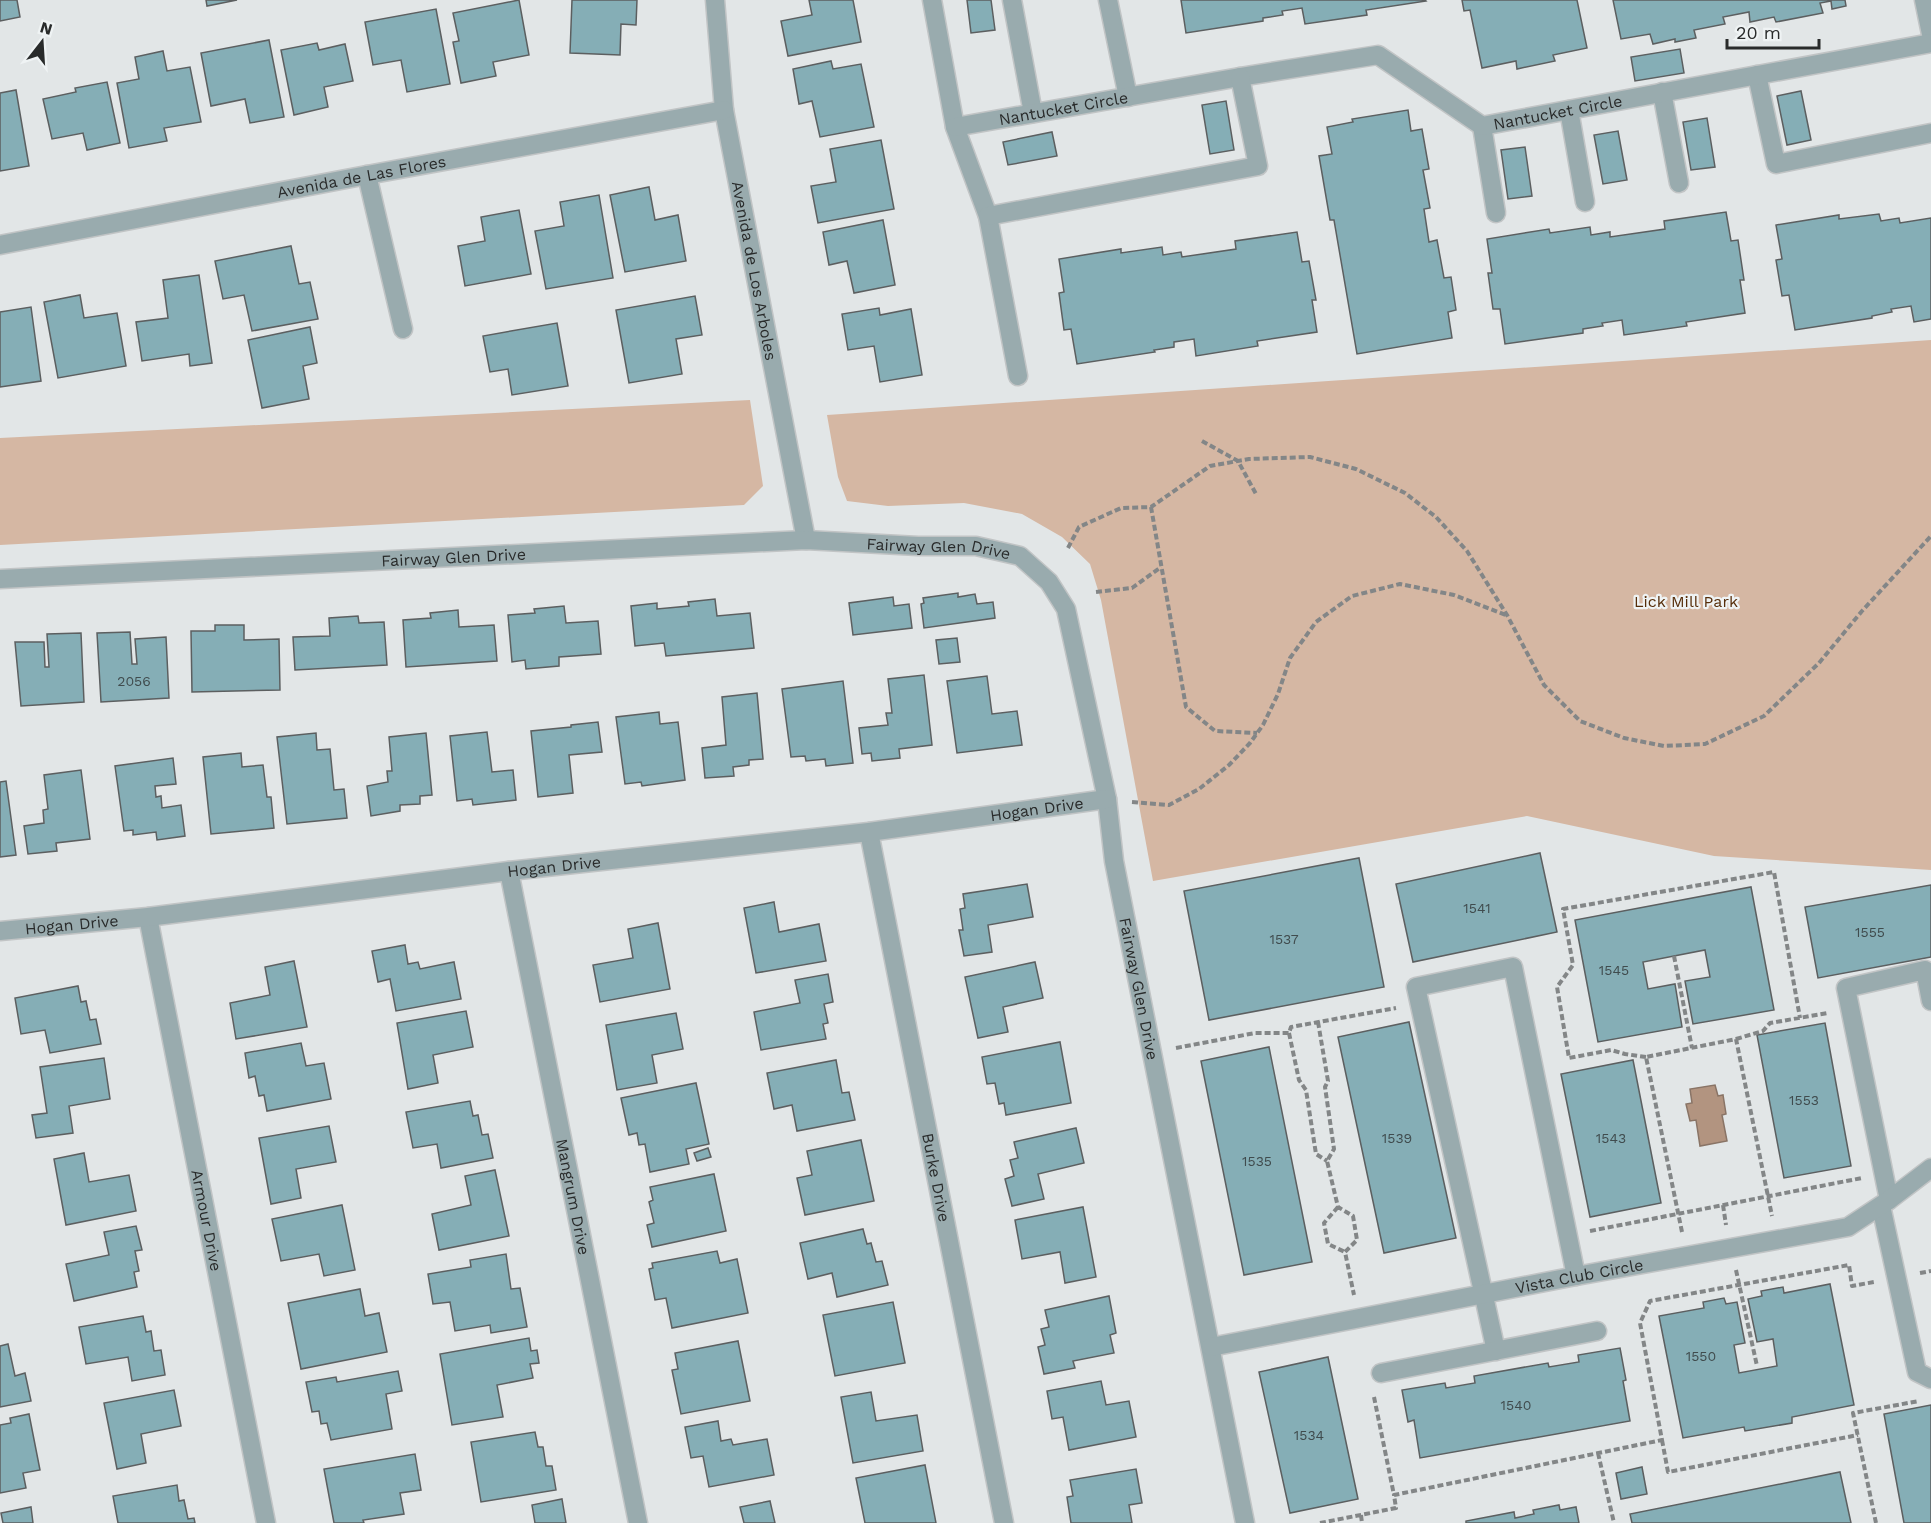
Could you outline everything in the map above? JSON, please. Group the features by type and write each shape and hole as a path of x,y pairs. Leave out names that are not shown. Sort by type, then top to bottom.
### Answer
{"street":[{"name":"Avenida de Los Arboles","path":"715,0 724,110 806,540"},
{"path":"932,0 955,127 988,216 1018,376"},
{"path":"1012,0 1033,113"},
{"path":"1108,0 1128,97"},
{"path":"1924,0 1931,34"},
{"name":"Nantucket Circle","path":"955,127 1378,55 1482,126 1931,43"},
{"path":"1757,75 1776,164 1931,133"},
{"path":"988,216 1258,166 1240,77"},
{"path":"1662,92 1678,183"},
{"name":"Avenida de Las Flores","path":"0,245 724,110"},
{"path":"1569,110 1585,201"},
{"path":"1482,126 1496,213"},
{"path":"366,175 403,329"},
{"name":"Fairway Glen Drive","path":"0,579 806,540 918,546 976,546 1020,556 1049,582 1066,609 1107,799 1114,861 1245,1523"},
{"name":"Hogan Drive","path":"0,931 148,917 509,871 869,832 1107,799"},
{"name":"Burke Drive","path":"869,832 1004,1523"},
{"name":"Mangrum Drive","path":"509,871 638,1523"},
{"name":"Armour Drive","path":"148,917 266,1523"},
{"path":"1496,1351 1416,987 1513,968 1576,1276"},
{"path":"1931,1001 1925,970 1846,988 1884,1174 1885,1203 1896,1278 1917,1372 1931,1379"},
{"name":"Vista Club Circle","path":"1211,1347 1576,1276 1848,1227 1885,1203 1931,1168"},
{"path":"1381,1373 1597,1331"}],"path":[{"path":"1202,441 1238,461 1256,494"},
{"path":"1068,548 1079,527 1121,508 1151,507 1210,466 1250,459 1310,457 1356,469 1405,493 1436,517 1467,552 1507,615 1544,685 1580,721 1624,738 1664,747 1705,744 1764,716 1819,663 1862,611 1931,536"},
{"path":"1151,507 1186,707 1215,731 1257,733"},
{"path":"1096,592 1132,588 1161,567"},
{"path":"1107,799 1169,805 1199,789 1229,765 1263,725 1278,694 1290,658 1316,622 1352,596 1400,584 1454,596 1507,615"},
{"path":"1800,1018 1774,872 1563,909 1573,965 1557,987 1569,1058 1611,1050 1646,1057 1736,1039 1763,1031 1770,1023 1800,1018 1850,1009"},
{"path":"1674,956 1692,1048"},
{"path":"1327,1161 1316,1154 1306,1090 1299,1080 1289,1033 1292,1027 1420,1004"},
{"path":"1318,1022 1328,1081 1325,1087 1334,1149 1327,1161 1338,1207 1353,1216 1357,1240 1346,1252"},
{"path":"1152,1052 1255,1033 1289,1033"},
{"path":"1736,1039 1778,1241"},
{"path":"1646,1057 1686,1257"},
{"path":"1568,1236 1884,1174"},
{"path":"1338,1207 1324,1223 1328,1244 1346,1252"},
{"path":"1732,1249 1757,1366"},
{"path":"1346,1252 1358,1318"},
{"path":"1858,1435 1668,1472 1640,1323 1650,1301 1739,1284 1849,1265 1852,1286 1931,1271"},
{"path":"1320,1523 1396,1508 1374,1396"},
{"path":"1876,1523 1853,1413 1920,1401"},
{"path":"1394,1495 1662,1440"},
{"path":"1598,1453 1614,1523"},
{"path":"1361,1515 1362,1523"}],"green space":[{"name":"Lick Mill Park","path":"1931,340 1931,870 1714,856 1527,816 1153,881 1101,600 1090,564 1062,537 1022,514 964,503 888,506 847,501 838,477 827,415"},
{"path":"750,400 763,486 744,505 0,545 0,438"}],"shaded area":[{"path":"1715,1085 1718,1096 1723,1095 1726,1114 1722,1115 1727,1141 1700,1146 1696,1120 1690,1121 1686,1104 1692,1103 1690,1089"}],"building":[{"path":"0,0 17,0 20,17 0,21"},
{"path":"206,0 237,0 207,6"},
{"path":"519,0 529,55 493,62 496,76 461,83 453,42 459,41 453,13"},
{"path":"572,0 637,0 636,25 621,24 620,55 570,53"},
{"path":"809,0 853,0 861,42 788,56 781,21 812,15"},
{"path":"967,0 991,0 995,30 971,33"},
{"path":"1181,0 1426,1 1366,10 1367,15 1305,24 1302,8 1282,11 1283,15 1263,18 1263,21 1186,33"},
{"path":"1462,0 1577,0 1587,48 1553,55 1555,61 1517,69 1516,61 1482,68 1470,10 1464,11"},
{"path":"1613,0 1845,0 1846,6 1832,9 1831,1 1820,3 1823,13 1776,22 1774,17 1750,22 1749,12 1723,17 1725,24 1694,30 1696,38 1675,42 1675,39 1653,44 1650,34 1621,39"},
{"path":"436,9 450,84 407,92 401,60 373,65 365,22"},
{"path":"269,40 284,117 250,123 245,99 211,106 201,53"},
{"path":"317,43 319,50 345,44 353,81 324,87 328,107 294,115 281,50"},
{"path":"1680,49 1684,73 1635,81 1631,57"},
{"path":"163,51 167,71 190,67 201,122 164,128 167,141 129,148 117,83 139,79 135,57"},
{"path":"831,61 833,69 861,64 874,127 820,137 812,101 799,104 793,69"},
{"path":"107,82 120,143 87,150 83,133 52,139 43,99 76,92 75,88"},
{"path":"16,90 29,166 0,171 0,93"},
{"path":"1801,91 1811,140 1787,145 1777,96"},
{"path":"1226,101 1234,150 1210,154 1202,105"},
{"path":"1408,110 1411,131 1422,129 1429,169 1423,170 1430,208 1424,209 1429,242 1437,240 1444,278 1451,277 1456,310 1448,312 1452,338 1357,354 1334,220 1330,220 1319,156 1332,154 1327,127 1353,122 1352,119"},
{"path":"1707,118 1715,167 1691,170 1683,122"},
{"path":"1618,131 1627,180 1603,184 1594,135"},
{"path":"1052,132 1057,156 1008,165 1003,142"},
{"path":"881,140 894,209 818,223 811,186 836,182 830,149"},
{"path":"1525,147 1532,196 1508,199 1501,150"},
{"path":"649,187 655,220 678,215 686,261 625,272 610,195"},
{"path":"599,195 613,278 546,289 535,231 564,226 560,202"},
{"path":"519,210 531,274 465,286 458,246 485,241 481,217"},
{"path":"1726,212 1731,241 1738,240 1744,280 1740,280 1745,313 1686,322 1687,326 1624,335 1622,320 1583,329 1583,333 1505,344 1500,309 1493,309 1488,273 1492,273 1487,239 1549,229 1550,233 1590,227 1591,235 1610,232 1610,237 1665,229 1664,221"},
{"path":"1879,214 1881,221 1899,218 1900,223 1931,218 1931,319 1914,322 1911,306 1891,309 1892,312 1872,316 1872,318 1795,330 1789,295 1782,296 1776,260 1782,259 1776,225 1839,215 1839,219"},
{"path":"883,220 895,285 854,293 847,261 829,265 823,232"},
{"path":"1297,232 1302,262 1309,261 1316,300 1312,300 1317,332 1257,341 1258,346 1196,356 1194,339 1174,342 1174,347 1154,350 1155,352 1077,364 1071,329 1064,330 1059,293 1064,292 1059,259 1121,249 1121,253 1162,247 1163,255 1181,252 1182,257 1236,249 1235,241"},
{"path":"291,246 299,284 310,282 318,319 252,331 244,295 223,299 215,261"},
{"path":"199,275 212,363 190,366 189,354 142,361 136,322 168,318 163,280"},
{"path":"80,295 84,318 117,313 126,366 58,378 44,302"},
{"path":"695,296 702,335 676,339 682,374 629,383 616,310"},
{"path":"31,307 41,381 0,387 0,312"},
{"path":"879,308 880,315 911,309 922,375 880,382 874,346 848,350 842,314"},
{"path":"557,323 568,386 512,395 508,369 490,372 483,336"},
{"path":"310,327 317,363 303,366 309,399 262,408 248,340"},
{"path":"958,593 958,597 975,594 977,604 993,602 995,618 924,628 921,604 924,603 923,598"},
{"path":"893,597 894,606 909,604 912,628 853,635 849,603"},
{"path":"715,599 717,616 750,613 754,648 666,656 664,643 635,646 631,606 657,603 657,609 689,606 688,602"},
{"path":"564,606 566,623 598,621 601,654 559,657 559,666 526,669 525,660 512,662 508,615 535,613 534,609"},
{"path":"458,610 459,627 494,625 497,661 406,667 403,620 431,618 430,613"},
{"path":"358,616 359,623 384,622 387,665 295,670 293,637 330,636 329,618"},
{"path":"215,625 244,625 244,640 279,639 280,690 192,692 191,631 215,631"},
{"path":"130,632 132,664 137,664 135,639 166,637 169,698 101,702 97,633"},
{"path":"81,633 84,702 21,706 15,642 44,642 45,667 49,667 47,634"},
{"path":"957,638 960,662 939,664 936,640"},
{"path":"924,675 932,745 899,749 900,758 872,761 871,753 862,754 859,728 888,725 886,713 892,713 888,679"},
{"path":"987,676 992,714 1017,711 1022,745 957,753 947,681"},
{"path":"843,681 853,763 826,766 825,759 806,761 805,756 791,757 782,689"},
{"path":"757,693 763,759 749,760 749,765 733,767 734,776 705,778 702,748 726,745 722,697"},
{"path":"659,712 660,724 678,722 685,780 642,786 641,782 625,784 616,717"},
{"path":"598,722 602,752 569,755 573,793 538,797 531,731"},
{"path":"487,732 492,772 513,770 516,800 473,805 472,799 457,801 450,736"},
{"path":"316,733 317,750 330,749 334,790 344,789 347,818 287,824 277,737"},
{"path":"426,733 432,795 420,796 420,804 400,805 400,811 371,816 367,786 388,782 387,771 392,771 389,737"},
{"path":"241,753 242,767 263,765 267,797 271,797 274,828 211,834 203,757"},
{"path":"173,758 176,784 155,786 156,797 161,796 162,808 181,805 185,836 157,840 156,832 133,835 133,830 124,831 115,766"},
{"path":"81,770 90,839 56,843 57,851 28,854 24,826 44,823 43,810 48,809 44,775"},
{"path":"6,781 16,855 0,857 0,782"},
{"path":"1540,853 1557,932 1413,962 1396,884"},
{"path":"1359,858 1384,987 1209,1020 1184,891"},
{"path":"1027,884 1033,917 988,925 992,952 964,956 959,930 963,930 960,909 965,908 963,894"},
{"path":"1931,885 1931,957 1818,978 1805,907"},
{"path":"1751,887 1774,1010 1693,1024 1685,981 1710,977 1705,950 1643,962 1648,989 1675,984 1682,1027 1598,1042 1575,920"},
{"path":"774,902 779,932 819,924 826,961 756,973 744,908"},
{"path":"658,923 670,989 600,1002 593,965 633,958 628,929"},
{"path":"405,945 408,964 418,962 420,969 454,962 461,999 396,1011 390,979 378,982 372,951"},
{"path":"294,961 307,1027 236,1039 230,1003 270,995 265,967"},
{"path":"1035,962 1043,998 1003,1007 1008,1032 978,1038 965,977"},
{"path":"828,974 833,1002 824,1004 828,1023 823,1024 826,1039 761,1050 754,1012 800,1003 795,980"},
{"path":"78,986 81,1002 86,1001 90,1020 96,1019 101,1044 50,1053 45,1030 21,1034 15,998"},
{"path":"466,1011 473,1047 433,1055 438,1083 408,1089 397,1023"},
{"path":"676,1013 683,1049 652,1055 657,1083 617,1090 606,1025"},
{"path":"1409,1022 1456,1238 1384,1253 1338,1037"},
{"path":"1825,1023 1851,1166 1784,1178 1757,1035"},
{"path":"1060,1042 1071,1103 1006,1115 1004,1103 999,1104 995,1083 987,1084 982,1057"},
{"path":"301,1043 306,1066 324,1063 331,1099 267,1111 264,1095 259,1096 255,1076 249,1078 245,1053"},
{"path":"1269,1047 1312,1262 1244,1275 1201,1061"},
{"path":"104,1058 110,1099 69,1106 73,1133 36,1138 32,1115 47,1113 40,1067"},
{"path":"836,1060 842,1093 849,1092 855,1120 797,1131 792,1105 774,1109 767,1073"},
{"path":"1633,1060 1661,1203 1590,1217 1561,1074"},
{"path":"696,1083 709,1144 686,1149 689,1164 650,1172 645,1144 639,1145 637,1133 629,1135 621,1098"},
{"path":"470,1101 473,1116 478,1115 482,1135 488,1134 493,1158 441,1168 437,1144 413,1148 406,1112"},
{"path":"329,1126 336,1162 296,1169 301,1198 271,1204 259,1138"},
{"path":"1076,1128 1084,1163 1038,1174 1044,1199 1012,1206 1005,1179 1014,1176 1010,1160 1018,1158 1014,1142"},
{"path":"861,1140 874,1201 805,1215 797,1178 812,1175 807,1151"},
{"path":"708,1148 711,1157 697,1161 694,1153"},
{"path":"84,1153 89,1182 129,1175 136,1211 66,1225 54,1159"},
{"path":"495,1170 509,1236 439,1250 432,1214 471,1205 465,1176"},
{"path":"714,1174 726,1231 652,1247 647,1225 654,1223 649,1202 653,1200 650,1187"},
{"path":"342,1205 355,1270 324,1276 319,1254 281,1261 272,1219"},
{"path":"1083,1207 1096,1277 1065,1283 1060,1252 1022,1259 1015,1220"},
{"path":"136,1226 142,1250 135,1251 139,1271 134,1272 137,1287 74,1301 66,1264 109,1255 104,1232"},
{"path":"863,1229 867,1244 871,1243 876,1262 882,1261 888,1285 837,1297 832,1273 808,1279 800,1243"},
{"path":"717,1251 720,1263 737,1259 748,1313 672,1328 666,1298 655,1300 649,1269 653,1268 652,1263"},
{"path":"506,1254 511,1289 520,1288 527,1327 491,1333 490,1325 455,1331 450,1302 433,1304 428,1274 471,1267 470,1260"},
{"path":"1830,1284 1854,1405 1792,1417 1792,1423 1745,1431 1744,1427 1683,1438 1659,1316 1704,1308 1703,1302 1724,1298 1726,1304 1737,1302 1745,1343 1734,1345 1739,1373 1777,1366 1773,1339 1757,1342 1748,1299 1762,1296 1761,1291 1783,1287 1784,1293"},
{"path":"360,1289 365,1316 379,1313 387,1352 301,1369 288,1303"},
{"path":"1109,1296 1116,1333 1110,1335 1114,1353 1073,1361 1075,1368 1044,1374 1038,1347 1045,1345 1041,1329 1049,1327 1045,1310"},
{"path":"893,1302 905,1363 835,1376 823,1315"},
{"path":"143,1316 146,1332 151,1331 154,1351 161,1350 165,1375 132,1381 128,1357 86,1364 79,1327"},
{"path":"529,1338 531,1351 537,1350 539,1363 530,1364 533,1378 497,1385 503,1417 452,1425 440,1354"},
{"path":"738,1341 750,1401 681,1414 672,1370 678,1369 675,1353"},
{"path":"8,1344 15,1376 25,1373 31,1401 0,1407 0,1346"},
{"path":"1620,1348 1630,1421 1420,1458 1414,1420 1408,1422 1402,1390 1445,1383 1446,1388 1475,1383 1474,1376 1548,1363 1549,1367 1579,1362 1578,1355"},
{"path":"1328,1357 1358,1499 1290,1513 1259,1372"},
{"path":"398,1371 402,1391 386,1394 392,1429 331,1440 327,1423 321,1424 319,1411 312,1412 306,1382 336,1377 337,1382"},
{"path":"1101,1381 1106,1405 1129,1401 1136,1437 1069,1450 1063,1417 1052,1419 1047,1391"},
{"path":"174,1390 181,1426 141,1434 146,1463 117,1469 104,1403"},
{"path":"871,1392 876,1421 917,1415 923,1451 853,1463 841,1397"},
{"path":"1931,1405 1931,1523 1904,1523 1884,1414"},
{"path":"29,1414 40,1470 23,1473 26,1488 0,1493 0,1425 11,1423 10,1418"},
{"path":"718,1421 721,1441 731,1439 733,1445 767,1439 774,1475 709,1487 703,1456 691,1458 685,1427"},
{"path":"535,1432 538,1447 543,1447 546,1466 552,1466 556,1490 481,1502 471,1442"},
{"path":"415,1454 421,1490 400,1493 404,1514 363,1520 364,1523 334,1523 324,1469"},
{"path":"925,1465 936,1523 865,1523 856,1478"},
{"path":"1642,1467 1647,1494 1621,1499 1616,1473"},
{"path":"1136,1469 1142,1503 1129,1505 1132,1523 1071,1523 1067,1497 1073,1496 1070,1480"},
{"path":"1840,1472 1851,1523 1632,1523 1630,1514"},
{"path":"177,1485 179,1501 184,1500 188,1519 194,1518 195,1523 118,1523 113,1496"},
{"path":"562,1499 566,1523 535,1523 532,1505"},
{"path":"770,1501 775,1523 744,1523 740,1507"},
{"path":"1559,1505 1560,1510 1576,1507 1579,1523 1466,1523 1466,1521 1514,1512 1515,1518 1534,1514 1533,1510"},
{"path":"31,1507 33,1523 3,1523 1,1513"}]}
